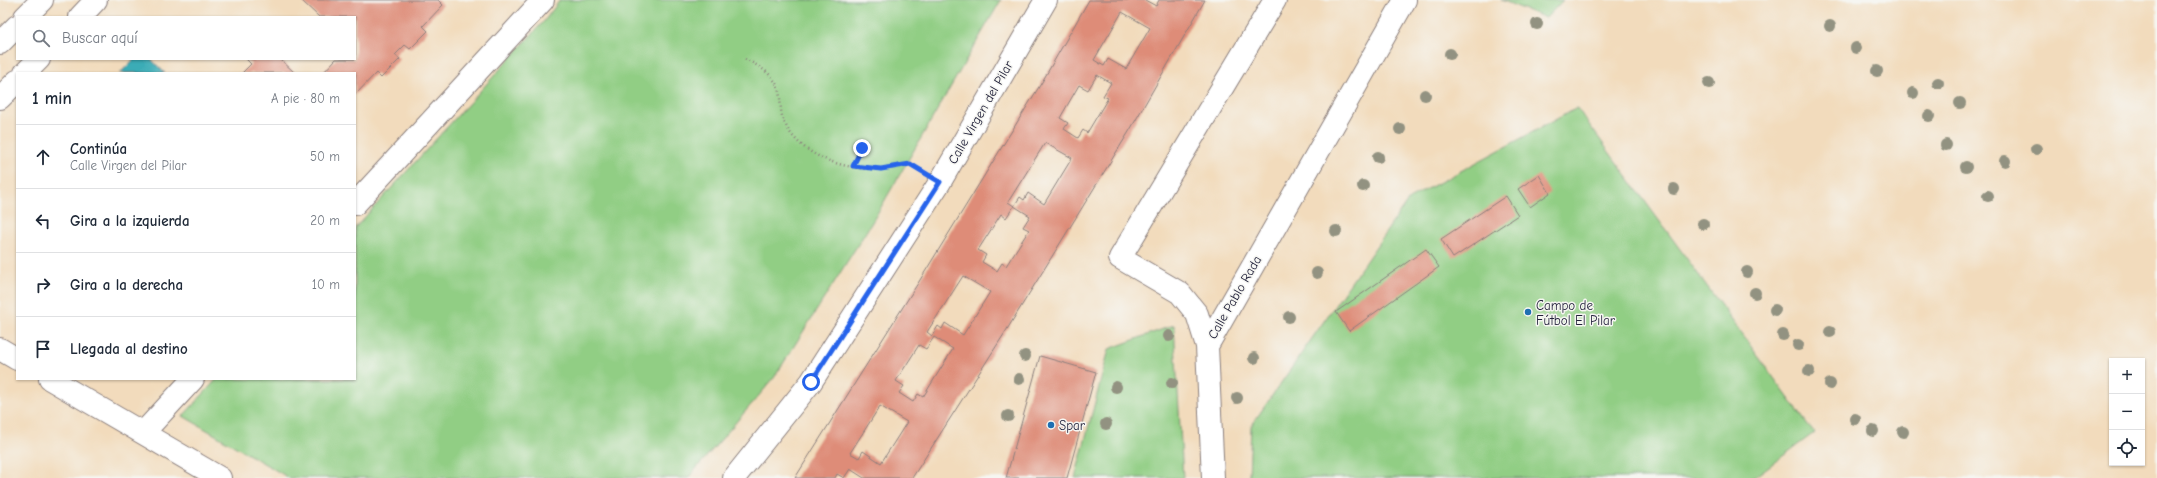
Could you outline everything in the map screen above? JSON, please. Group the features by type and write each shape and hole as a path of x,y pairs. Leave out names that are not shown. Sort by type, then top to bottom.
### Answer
{"street":[{"path":"26,16 42,0"},
{"path":"81,16 96,0"},
{"path":"356,203 543,0"},
{"name":"Calle Virgen del Pilar","path":"734,478 811,382 940,182 1046,0"},
{"name":"Calle Pablo Rada","path":"1207,346 1197,314 1180,294 1120,258 1275,0"},
{"name":"Calle Pablo Rada","path":"1207,346 1405,0"},
{"path":"0,43 16,27"},
{"path":"26,72 38,60"},
{"path":"0,98 16,82"},
{"path":"1207,346 1213,478"},
{"path":"0,349 16,358"},
{"path":"52,380 220,478"},
{"path":"143,433 192,380"}],"path":[{"path":"746,59 765,69 779,90 783,119 798,144 820,158 853,166 881,169 910,164 940,182"},
{"path":"853,166 862,148"}],"green space":[{"path":"560,0 1001,0 874,219 774,378 688,478 289,478 183,416 216,380 356,380 356,227 545,20"},
{"path":"1501,0 1563,0 1546,18"},
{"name":"Campo de Fútbol El Pilar","path":"1577,108 1814,433 1753,478 1249,478 1251,426 1409,199"},
{"path":"1174,325 1183,478 1075,478 1109,349"}],"water":[{"path":"133,60 152,60 164,72 121,72"}],"building":[{"path":"301,0 438,0 443,5 423,26 428,31 410,49 405,45 395,55 400,59 381,78 376,73 356,94 356,72 324,72 335,60 356,60 356,16 318,16"},
{"path":"1089,0 1145,0 1156,6 1159,0 1205,0 1130,130 1006,331 912,478 864,478 850,469 844,478 837,474 835,478 795,478 920,280 1042,82","holes":["1122,12 1150,28 1126,69 1108,59 1104,66 1094,60","1097,75 1111,83 1103,96 1108,98 1087,133 1083,130 1078,138 1064,129 1068,123 1060,118 1079,85 1088,90","1045,143 1072,158 1044,204 1028,193 1024,200 1020,197 1014,206 1008,202","1014,206 1030,216 1023,227 1029,230 1006,266 1002,263 997,271 982,262 986,255 978,250 1001,214 1006,218","963,276 990,292 963,335 945,323 942,329 938,326 932,336 927,332","934,337 953,349 923,397 918,394 913,402 899,393 904,386 896,381 919,345 926,349","880,406 907,422 881,463 863,451 859,458 850,453"]},
{"path":"247,60 281,60 294,72 243,72 251,64"},
{"path":"1539,175 1550,193 1530,207 1518,189"},
{"path":"1506,196 1518,215 1453,258 1441,239"},
{"path":"1426,249 1439,267 1349,331 1336,312"},
{"name":"Spar","path":"1040,356 1096,372 1067,478 1006,478"}],"place":[{"name":"Campo de Fútbol El Pilar","path":"1528,312"},
{"name":"Spar","path":"1051,425"}],"route":[{"path":"811,382 940,182 910,164 881,169 853,166 862,148"}]}
